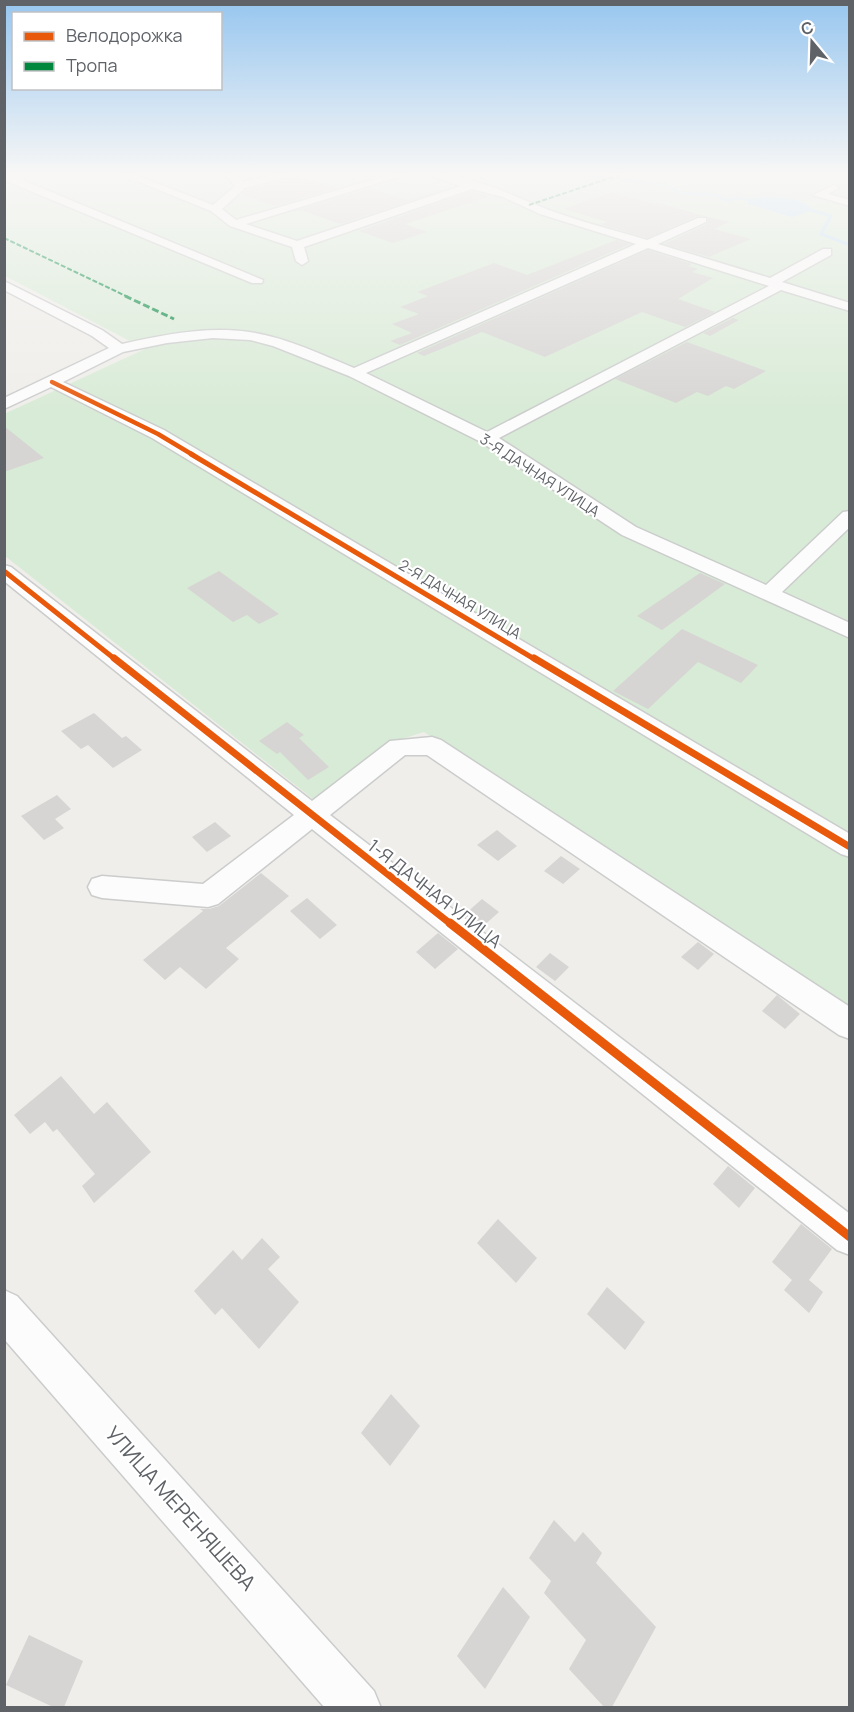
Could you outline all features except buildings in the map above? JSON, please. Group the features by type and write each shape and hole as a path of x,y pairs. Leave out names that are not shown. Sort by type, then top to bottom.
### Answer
{"street":[{"path":"196,255 257,280"},
{"path":"300,255 302,261"},
{"path":"354,373 622,255"},
{"path":"683,255 849,307"},
{"path":"487,438 746,305 776,283 822,255"},
{"path":"4,285 98,333 119,349"},
{"name":"3-Я ДАЧНАЯ УЛИЦА","path":"4,404 119,349 196,336 250,336 278,343 354,373 487,438 629,531 849,632"},
{"name":"2-Я ДАЧНАЯ УЛИЦА","path":"52,382 158,434 849,847"},
{"path":"768,594 849,516"},
{"name":"1-Я ДАЧНАЯ УЛИЦА","path":"4,571 849,1237"},
{"path":"102,887 208,896 399,747 432,746 849,1025"},
{"name":"УЛИЦА МЕРЕНЯШЕВА","path":"4,1310 357,1707"}],"green space":[{"path":"5,255 849,255 849,1005 424,732 392,742 313,799 5,556 4,414 145,349 5,276"}],"marked path":[{"path":"39,255 174,319"}],"cycle path":[{"path":"52,382 158,434 850,847"},
{"path":"4,571 850,1237"}]}
